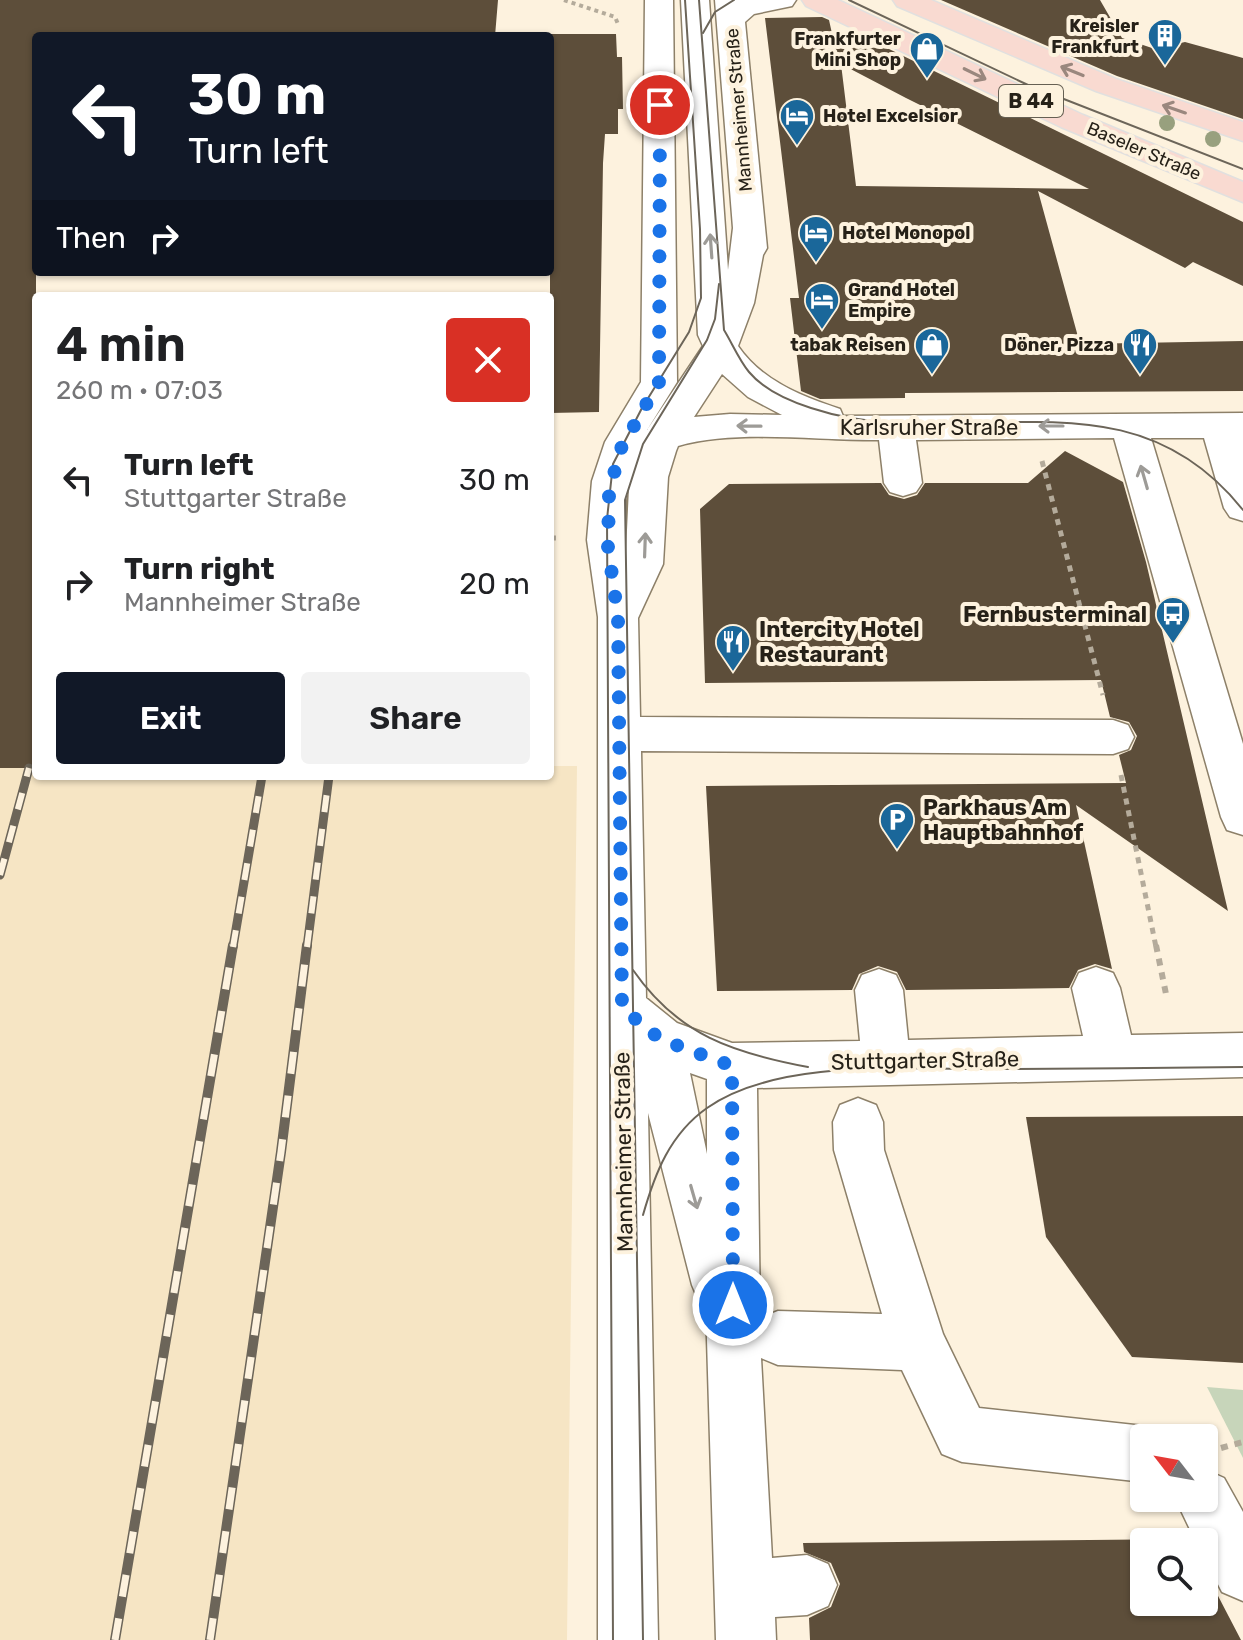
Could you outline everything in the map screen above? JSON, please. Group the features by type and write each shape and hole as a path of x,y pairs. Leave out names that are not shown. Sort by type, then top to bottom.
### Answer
{"main road":[{"name":"B 44","path":"907,0 1106,85 1243,132"},
{"name":"Baseler Straße","path":"815,2 1072,121 1243,193"}],"street":[{"path":"730,10 782,0"},
{"path":"650,2 696,10 722,331 732,366 788,404 855,428"},
{"name":"Mannheimer Straße","path":"628,1640 624,1244 641,1023 618,734 618,617 608,547 608,519 609,496 619,452 659,382 661,316 650,2"},
{"name":"Mannheimer Straße","path":"730,10 750,221 754,352 768,392"},
{"name":"Mannheimer Straße","path":"618,617 635,590 646,555 648,484 652,464 722,331 747,263 750,221"},
{"path":"661,316 677,329 689,332 722,331"},
{"path":"1231,425 1243,508"},
{"name":"Karlsruher Straße","path":"619,452 690,430 730,426 1231,425"},
{"path":"1129,426 1243,817"},
{"path":"896,428 903,483"},
{"path":"618,734 1113,737"},
{"path":"1096,988 1112,1057"},
{"path":"879,990 886,1060"},
{"name":"Mannheimer Straße","path":"641,1023 674,1121 777,1338"},
{"name":"Stuttgarter Straße","path":"641,1023 732,1066 886,1060 1243,1055"},
{"path":"624,1244 642,1174 674,1121 732,1066"},
{"name":"Mannheimer Straße","path":"732,1066 777,1338 745,1614"},
{"path":"858,1122 859,1150 918,1343 962,1434 1130,1452"},
{"path":"777,1338 879,1307 887,1244"},
{"path":"777,1338 918,1343"},
{"path":"1211,1512 1243,1571"},
{"path":"745,1614 807,1585"}],"path":[{"path":"564,0 615,17 622,32"}],"shaded area":[{"path":"554,766 577,766 567,1640 0,1640 0,768 32,768 32,780 554,780"}],"green space":[{"path":"1207,1387 1243,1390 1243,1458"}],"building":[{"path":"0,0 498,0 495,32 32,32 32,276 36,276 36,292 32,292 32,768 0,768"},
{"name":"Kreisler Frankfurt","path":"941,0 1100,0 1122,38 1155,49 1185,42 1243,58 1243,119 1117,76"},
{"path":"822,17 829,20 835,47 887,48 1243,222 1243,286 1193,262 1185,268 1038,191 1080,344 1243,341 1243,391 905,393 905,398 820,399 801,391 790,298 799,298 765,18","holes":["841,64 1089,189 856,186"]},
{"path":"554,34 616,34 617,57 622,57 623,109 618,109 618,134 605,134 599,412 554,413 554,292 550,292 550,276 554,276"},
{"path":"1065,451 1123,482 1146,562 1228,911 1076,805 1112,969 1095,964 1078,970 1069,988 906,990 897,972 878,966 859,974 852,990 717,991 706,786 1126,783 1119,755 1131,750 1137,736 1129,722 1110,717 1101,680 705,683 700,509 729,484 881,483 889,495 904,499 917,495 925,483 1028,483"},
{"path":"1243,1116 1243,1363 1132,1357 1046,1237 1026,1117"},
{"path":"1130,1540 1130,1616 1218,1616 1218,1596 1241,1640 810,1640 809,1618 831,1607 840,1584 831,1563 804,1552 803,1543"}],"tram line":[{"path":"613,1640 607,519 613,464 642,408 689,332 701,298 700,229 685,0"},
{"path":"699,0 724,330 755,378 777,394 803,405 868,421 1094,425 1147,438 1197,465 1243,510"},
{"path":"703,33 715,12 734,0"},
{"path":"849,0 1028,85 1243,169"},
{"path":"643,1640 625,500 643,444 707,340 715,319 719,284"},
{"path":"633,970 669,1011 709,1038 755,1055 808,1067"},
{"path":"643,1215 666,1156 694,1118 737,1092 771,1081 809,1074 888,1068 1243,1067"}],"railway":[{"path":"0,875 29,768"},
{"path":"233,947 261,780"},
{"path":"307,947 328,780"},
{"path":"115,1640 233,945"},
{"path":"210,1640 281,1152 307,945"}],"place":[{"name":"Kreisler Frankfurt","path":"1165,67"},
{"name":"Frankfurter Mini Shop","path":"927,80"},
{"name":"Hotel Excelsior","path":"797,147"},
{"name":"Hotel Monopol","path":"816,264"},
{"name":"Grand Hotel Empire","path":"822,331"},
{"name":"tabak Reisen","path":"932,376"},
{"name":"Döner, Pizza","path":"1140,376"},
{"name":"Fernbusterminal","path":"1173,645"},
{"name":"Intercity Hotel Restaurant","path":"733,673"},
{"name":"Parkhaus Am Hauptbahnhof","path":"897,851"}],"route":[{"path":"660,105 659,382 619,452 609,496 608,547 618,617 622,1008 660,1039 732,1066 733,1305"}]}
